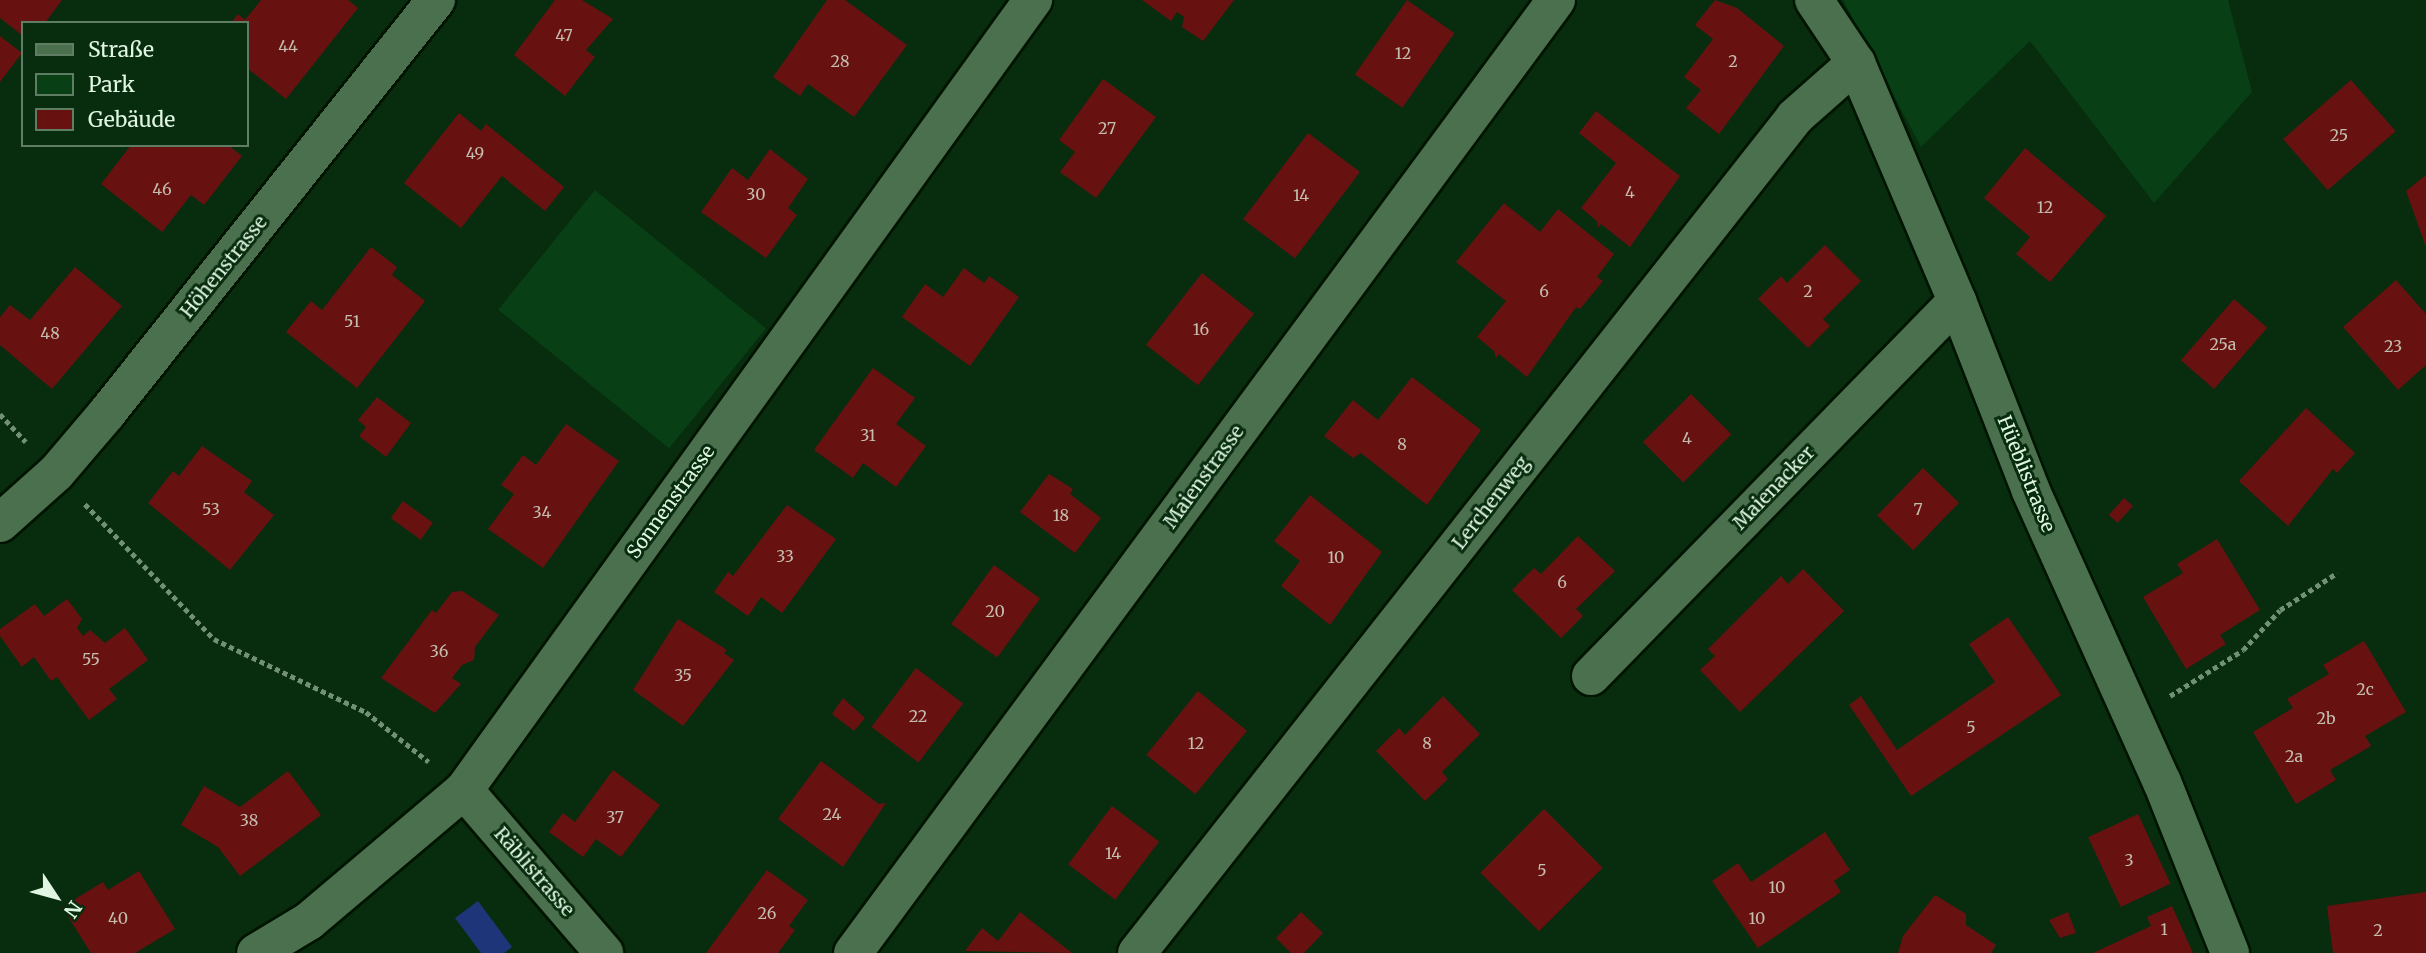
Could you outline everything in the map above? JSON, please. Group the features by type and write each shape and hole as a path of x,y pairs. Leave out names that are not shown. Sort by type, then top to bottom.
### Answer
{"street":[{"name":"Höhenstrasse","path":"0,523 56,473 436,0"},
{"name":"Sonnenstrasse","path":"256,953 309,921 464,790 1033,0"},
{"name":"Maienstrasse","path":"853,953 1556,0"},
{"name":"Hüeblistrasse","path":"1814,0 1856,63 1957,300 2031,491 2133,719 2230,953"},
{"name":"Lerchenweg","path":"1137,953 1796,117 1856,63"},
{"name":"Maienacker","path":"1591,676 1957,300"},
{"name":"Räblistrasse","path":"464,790 604,953"}],"path":[{"path":"0,414 214,639 366,712 464,790"},
{"path":"2133,719 2243,650 2280,610 2337,573"}],"green space":[{"path":"1843,0 2228,0 2252,92 2154,203 2030,41 1921,147"},
{"path":"595,190 766,328 669,448 498,310"}],"water":[{"path":"478,901 512,947 504,953 481,953 455,918"}],"building":[{"path":"0,0 62,0 46,21 21,21 21,34 0,18"},
{"path":"261,0 348,0 358,8 286,99 248,69 248,21 233,21 238,14 245,20"},
{"path":"555,0 582,0 613,19 586,50 595,57 565,96 514,55"},
{"path":"827,0 845,0 907,45 854,117 808,84 800,96 773,77"},
{"path":"1142,0 1234,0 1203,41 1182,27 1184,17 1177,12 1171,21"},
{"path":"1407,0 1455,33 1402,108 1355,75"},
{"path":"1715,0 1737,8 1784,46 1719,134 1686,108 1701,90 1684,77 1713,39 1695,25"},
{"path":"0,36 21,54 0,82"},
{"path":"1103,79 1156,117 1096,198 1060,172 1075,152 1059,140"},
{"path":"2351,80 2396,131 2328,190 2283,139"},
{"path":"1596,111 1680,176 1630,247 1601,224 1598,228 1597,221 1581,208 1616,163 1579,133"},
{"path":"459,113 481,131 486,124 564,187 545,211 502,176 461,228 404,183"},
{"path":"1308,133 1360,172 1295,258 1243,219"},
{"path":"129,147 231,147 242,156 204,205 191,195 162,232 101,184"},
{"path":"2025,148 2106,216 2050,282 2016,254 2030,237 1984,198"},
{"path":"770,149 808,179 788,208 797,215 766,258 701,212 732,168 748,180"},
{"path":"2426,175 2426,247 2406,191"},
{"path":"1504,203 1540,232 1558,209 1614,254 1597,277 1603,281 1580,309 1576,307 1527,377 1499,354 1496,358 1494,351 1477,337 1506,301 1456,262"},
{"path":"1825,245 1861,281 1823,319 1830,326 1808,348 1758,299 1781,276 1787,283"},
{"path":"371,247 397,267 392,275 425,301 357,388 286,332 311,301 322,310"},
{"path":"75,267 122,306 52,389 0,345 0,317 10,305 30,320"},
{"path":"964,268 984,283 989,276 1019,297 970,366 902,317 925,284 943,297"},
{"path":"1202,273 1254,314 1198,385 1146,345"},
{"path":"2396,280 2426,314 2426,365 2398,390 2343,327"},
{"path":"2234,299 2267,328 2214,389 2181,360"},
{"path":"873,368 915,398 896,424 926,446 896,487 863,463 853,478 814,450"},
{"path":"1412,377 1481,430 1427,505 1361,453 1353,458 1324,436 1353,400 1378,420"},
{"path":"1691,394 1731,434 1683,482 1643,442"},
{"path":"377,397 411,423 386,457 359,436 366,427 358,420"},
{"path":"2306,408 2355,453 2337,473 2333,469 2288,526 2239,481"},
{"path":"566,424 619,461 543,568 488,529 514,494 501,485 523,455 536,465"},
{"path":"202,446 252,481 244,492 274,515 230,570 148,503 173,471 179,476"},
{"path":"1923,468 1959,503 1913,550 1877,515"},
{"path":"1049,474 1073,489 1070,494 1101,518 1075,553 1020,512"},
{"path":"1310,495 1382,552 1330,625 1281,586 1300,561 1274,541"},
{"path":"2124,498 2133,506 2118,523 2109,515"},
{"path":"403,501 433,523 421,540 391,518"},
{"path":"787,505 836,539 782,613 761,597 748,616 714,592 728,572 733,576"},
{"path":"1578,536 1615,571 1576,609 1583,616 1561,638 1512,590 1534,568 1541,574"},
{"path":"2217,539 2260,610 2220,635 2226,644 2186,669 2143,597 2183,573 2177,564"},
{"path":"994,565 1040,599 997,658 951,624"},
{"path":"1803,569 1844,611 1740,712 1700,670 1715,656 1708,649 1781,576 1788,584"},
{"path":"462,591 499,615 475,647 474,660 462,665 452,678 461,684 435,713 381,678 432,610 436,613 452,592"},
{"path":"67,599 82,619 77,628 83,636 90,630 105,643 125,628 148,660 109,689 117,699 89,720 57,677 51,681 34,657 22,667 0,636 0,629 35,604 44,616"},
{"path":"2008,617 2061,695 1911,796 1849,705 1861,696 1897,750 1995,682 1969,644"},
{"path":"678,619 727,650 724,653 734,660 683,726 633,690"},
{"path":"2364,641 2406,712 2365,736 2371,746 2330,770 2336,780 2296,804 2253,732 2293,708 2287,699 2329,674 2323,665"},
{"path":"916,668 963,704 919,763 871,727"},
{"path":"1198,691 1247,731 1195,794 1146,755"},
{"path":"1443,696 1480,734 1442,772 1448,779 1425,801 1376,751 1399,728 1405,735"},
{"path":"843,698 865,718 854,731 832,714"},
{"path":"821,761 879,804 886,803 843,867 778,819"},
{"path":"613,770 660,805 621,857 596,839 583,857 549,832 563,813 575,822"},
{"path":"288,771 321,815 240,876 218,847 181,825 204,786 240,807"},
{"path":"1112,806 1159,842 1115,900 1068,864"},
{"path":"1544,809 1603,868 1539,931 1480,873"},
{"path":"2138,814 2171,884 2121,907 2088,837"},
{"path":"1825,832 1850,870 1834,881 1841,892 1758,948 1712,881 1738,863 1751,882"},
{"path":"767,870 808,900 789,926 795,930 778,953 706,953"},
{"path":"139,871 175,929 135,953 91,953 62,907 103,882 108,890"},
{"path":"2426,892 2426,953 2333,953 2327,906"},
{"path":"1935,895 1966,914 1966,925 1996,945 1991,953 1898,953 1903,936"},
{"path":"2172,906 2193,953 2093,953 2151,926 2147,917"},
{"path":"1020,912 1072,953 965,951 982,928 998,941"},
{"path":"1301,912 1323,933 1304,953 1291,953 1276,938"},
{"path":"2068,912 2076,933 2060,938 2049,920"}]}
